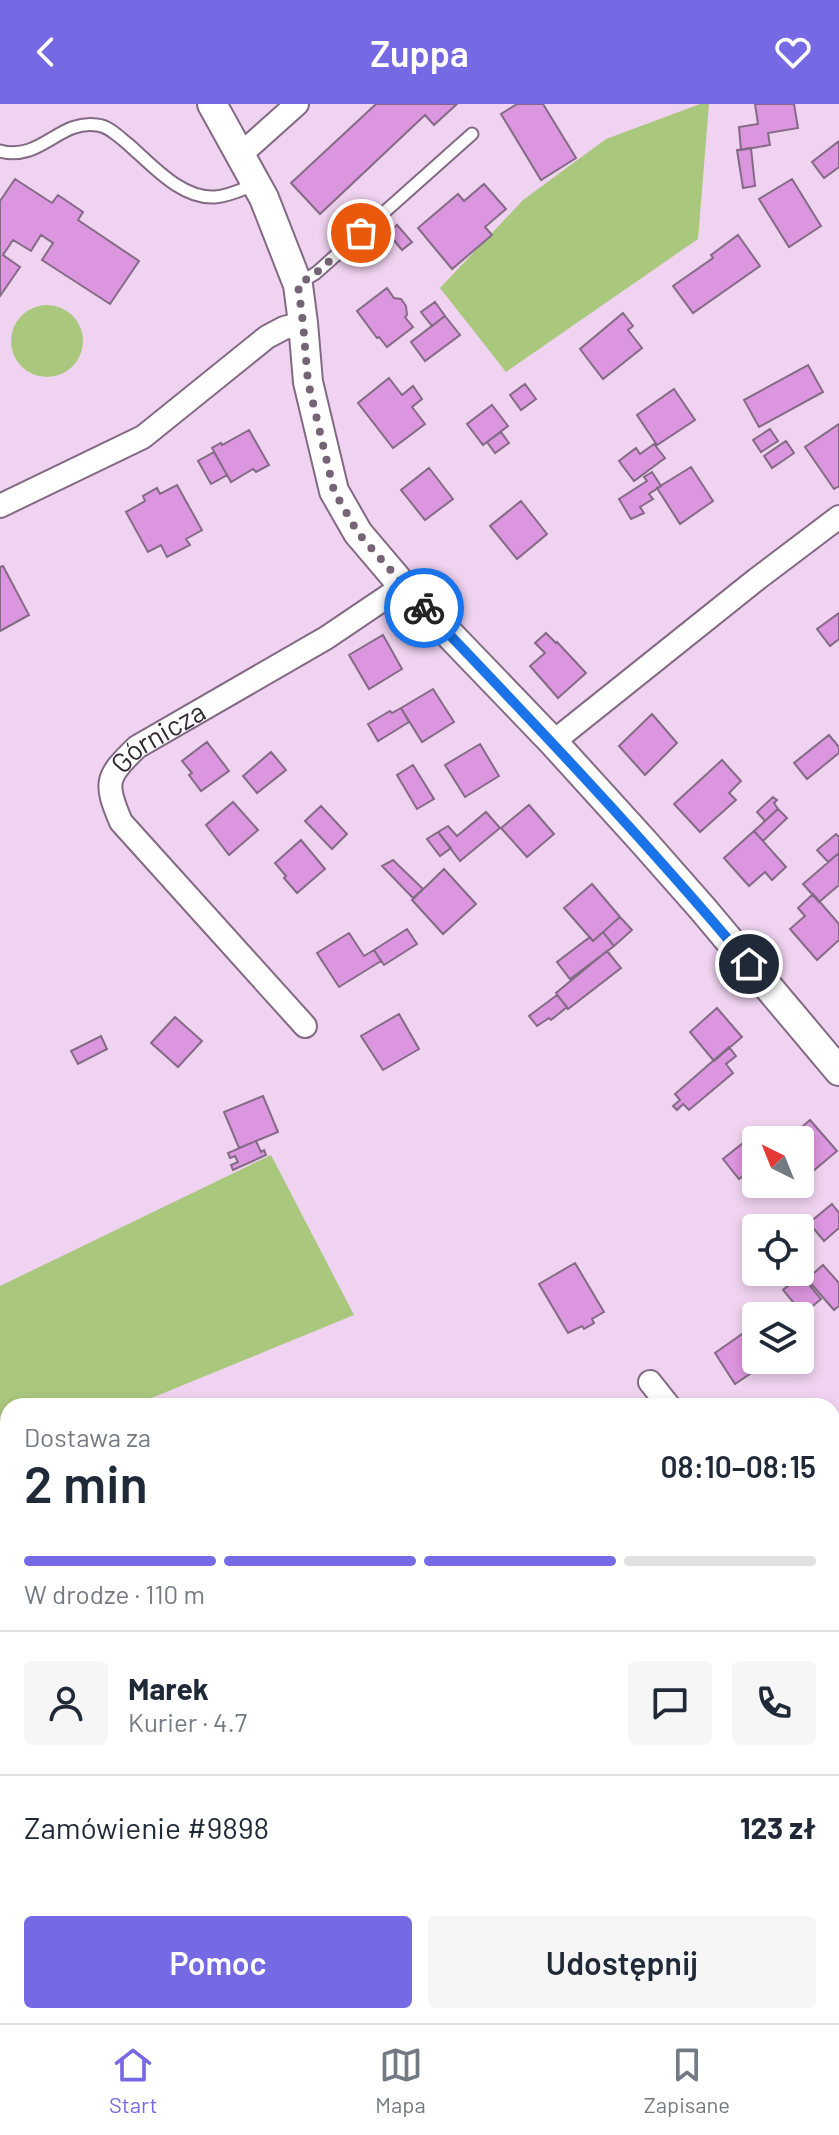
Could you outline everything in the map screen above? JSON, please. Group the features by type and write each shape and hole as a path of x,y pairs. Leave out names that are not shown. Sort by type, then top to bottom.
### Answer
{"street":[{"path":"212,104 264,198 298,285 308,382 334,491 358,533 403,586 553,742 702,908 839,1071"},
{"path":"240,155 297,104"},
{"path":"0,506 143,437 267,337 303,323"},
{"path":"553,742 839,517"},
{"name":"Górnicza","path":"305,1026 121,822 109,794 115,768 137,747 326,638 403,586"},
{"path":"650,1382 663,1398"}],"lane":[{"path":"0,151 25,153 65,130 99,125 121,138 179,187 200,196 223,196 257,184"},
{"path":"298,285 316,273 472,134"}],"green space":[{"path":"700,104 709,104 698,239 506,372 440,288 523,200 606,139"},
{"path":"47,305 67,311 77,321 83,341 77,361 67,371 47,377 27,371 17,361 11,341 17,321 27,311"},
{"path":"271,1155 354,1315 152,1398 0,1398 0,1286"}],"building":[{"path":"376,104 457,104 434,125 425,115 320,214 291,183"},
{"path":"517,104 543,104 576,158 541,180 501,114"},
{"path":"755,104 794,104 798,128 768,133 770,145 741,150 739,127 758,124"},
{"path":"839,141 839,167 824,178 812,162"},
{"path":"751,148 755,186 743,188 737,150"},
{"path":"15,179 52,203 58,195 83,212 78,220 139,261 110,304 42,260 53,243 41,235 31,251 13,240 3,255 20,267 0,296 0,201"},
{"path":"792,179 821,226 789,247 759,199"},
{"path":"484,184 506,209 485,227 492,235 452,269 418,228 458,194 464,201"},
{"path":"397,225 412,242 402,250 388,233"},
{"path":"738,235 760,266 693,313 673,286 713,258 711,255"},
{"path":"387,288 394,298 401,299 406,306 405,317 413,327 387,347 357,311"},
{"path":"435,302 445,316 432,326 421,312"},
{"path":"623,313 633,326 628,330 642,348 603,379 580,349"},
{"path":"445,316 460,335 425,361 411,342"},
{"path":"808,365 823,392 759,427 744,400"},
{"path":"389,378 402,395 413,386 422,399 412,407 425,424 393,448 358,403"},
{"path":"525,384 536,399 521,410 510,395"},
{"path":"674,389 695,420 657,445 637,415"},
{"path":"492,405 508,426 483,445 467,424"},
{"path":"839,424 839,486 834,489 805,447"},
{"path":"770,429 778,441 761,452 753,440"},
{"path":"249,430 269,465 256,472 253,469 231,482 212,448"},
{"path":"501,432 509,443 495,453 487,442"},
{"path":"786,441 794,453 772,468 764,456"},
{"path":"654,444 665,458 634,481 619,461 636,448 640,454"},
{"path":"214,452 227,475 211,484 198,461"},
{"path":"691,467 713,501 680,524 657,488"},
{"path":"429,468 453,499 425,520 401,490"},
{"path":"652,472 661,486 649,494 653,499 640,507 644,513 631,519 619,499 647,481 644,477"},
{"path":"177,485 202,530 186,539 190,545 167,557 161,545 148,552 126,512 145,501 143,496 157,488 160,494"},
{"path":"521,501 547,534 517,559 490,526"},
{"path":"3,566 29,615 0,631 0,567"},
{"path":"839,613 839,639 830,646 817,629"},
{"path":"546,633 586,673 558,698 530,666 545,653 535,643"},
{"path":"383,635 402,669 369,689 349,655"},
{"path":"433,689 454,722 422,742 401,708"},
{"path":"401,708 409,722 378,741 368,724"},
{"path":"652,714 677,743 645,775 619,746"},
{"path":"829,735 839,747 839,753 807,779 794,763"},
{"path":"207,742 229,771 201,791 182,761"},
{"path":"480,744 499,776 465,797 445,765"},
{"path":"271,752 286,770 257,793 243,776"},
{"path":"722,760 741,781 729,793 736,800 700,832 674,804"},
{"path":"413,765 434,799 417,809 397,775"},
{"path":"773,797 777,800 774,803 778,809 765,821 757,812"},
{"path":"233,802 258,830 229,855 206,825"},
{"path":"529,805 554,834 527,857 501,828"},
{"path":"321,806 347,834 332,849 305,821"},
{"path":"778,809 787,818 763,841 754,831"},
{"path":"486,812 500,828 460,861 438,832 448,826 457,836"},
{"path":"754,831 786,867 772,880 765,872 749,886 724,858"},
{"path":"438,832 451,848 440,856 427,839"},
{"path":"836,834 839,837 839,853 828,862 817,850"},
{"path":"301,840 325,869 297,893 275,863"},
{"path":"839,853 839,885 819,902 803,884"},
{"path":"393,860 423,889 413,898 382,866"},
{"path":"444,869 476,904 443,934 412,900"},
{"path":"592,884 620,917 593,941 564,908"},
{"path":"813,894 839,924 839,940 817,960 790,929 805,916 798,908"},
{"path":"620,917 632,930 614,946 603,932"},
{"path":"407,929 417,944 384,965 374,950"},
{"path":"603,932 614,946 570,979 557,962 590,937 593,941"},
{"path":"349,933 364,956 374,950 381,961 339,987 317,953"},
{"path":"607,951 621,968 568,1009 556,993"},
{"path":"557,995 567,1007 551,1020 549,1018 537,1026 529,1016"},
{"path":"717,1008 742,1037 714,1061 690,1032"},
{"path":"399,1014 419,1049 383,1070 361,1036"},
{"path":"175,1017 202,1041 178,1067 151,1043"},
{"path":"101,1036 107,1049 78,1064 71,1051"},
{"path":"729,1047 736,1056 726,1064 733,1073 689,1110 683,1104 677,1110 673,1106 680,1100 675,1094"},
{"path":"263,1096 278,1132 239,1148 224,1112"},
{"path":"810,1120 837,1151 814,1170 814,1126 803,1126"},
{"path":"256,1141 266,1155 233,1170 231,1165 238,1162 235,1156 230,1158 228,1153"},
{"path":"742,1144 742,1177 739,1179 723,1159"},
{"path":"832,1204 839,1213 839,1228 824,1241 814,1229 814,1219"},
{"path":"575,1263 604,1312 592,1319 594,1323 584,1329 582,1326 568,1333 539,1284"},
{"path":"823,1265 839,1283 839,1306 834,1310 813,1286 814,1273"},
{"path":"788,1286 810,1286 821,1299 814,1305 814,1302 793,1302 783,1290"},
{"path":"742,1334 742,1374 750,1374 735,1384 715,1353"}],"way so far":[{"path":"361,233 298,285 308,382 334,491 358,533 424,608"}],"route":[{"path":"424,608 553,742 749,964"}]}
